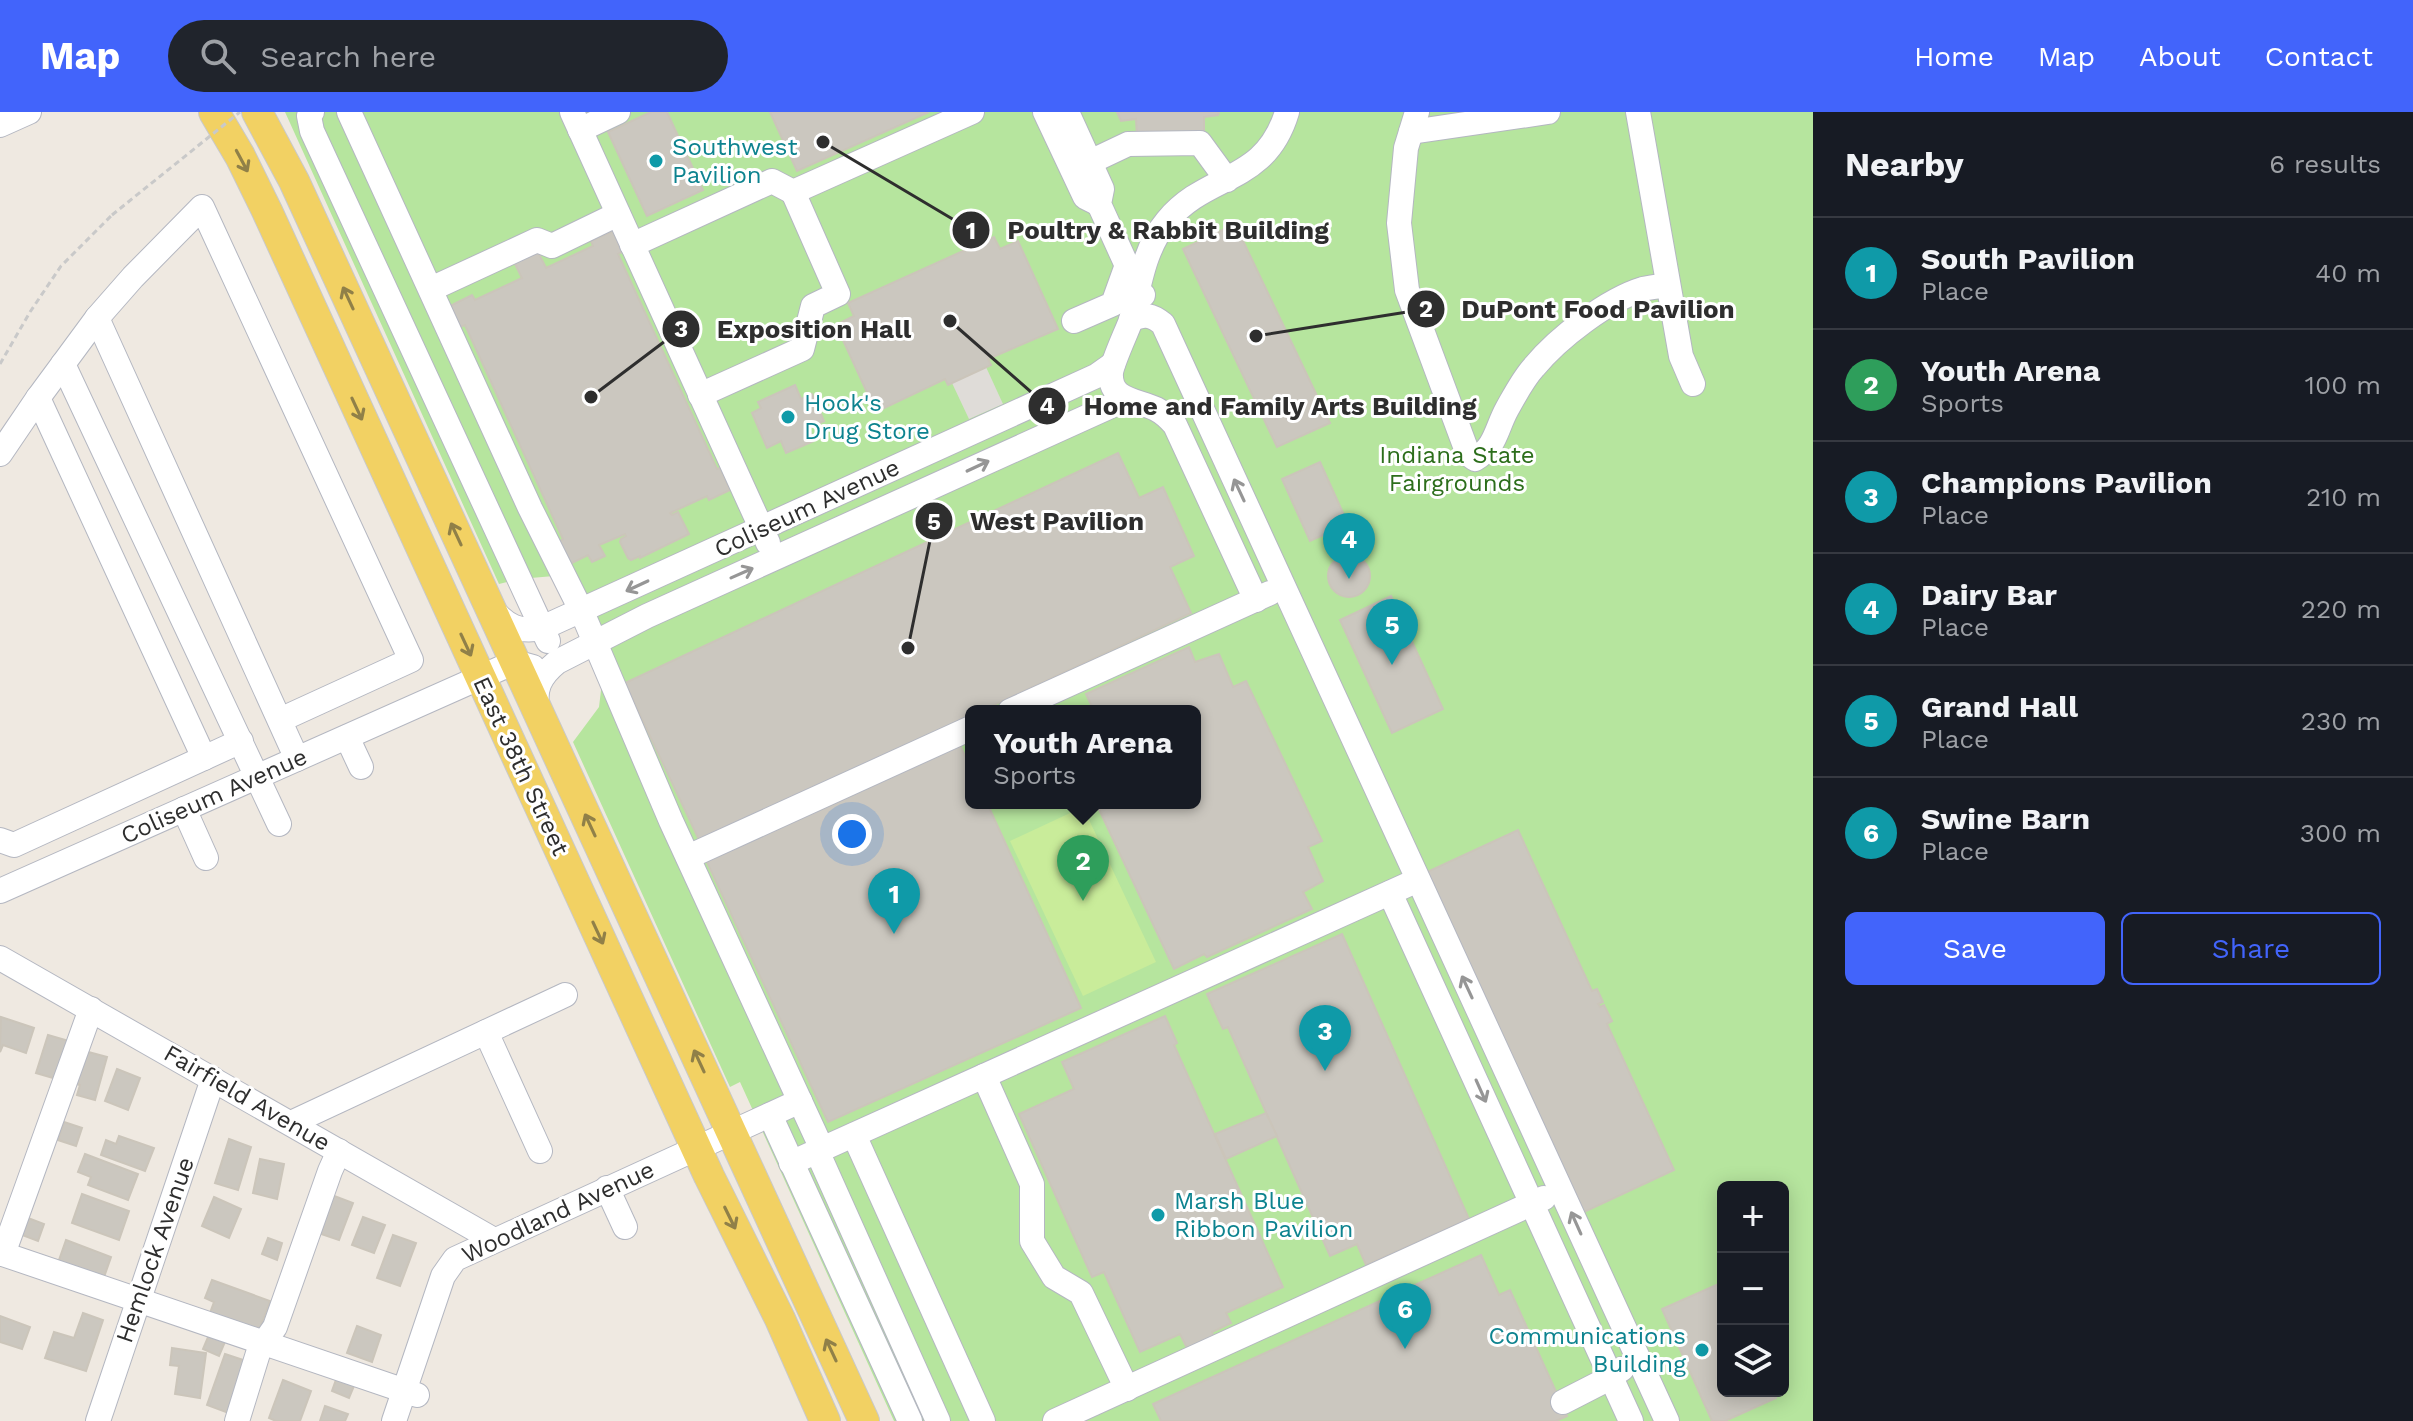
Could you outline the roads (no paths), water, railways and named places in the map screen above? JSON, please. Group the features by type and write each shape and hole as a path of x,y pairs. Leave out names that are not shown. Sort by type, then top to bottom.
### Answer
{"main road":[{"name":"East 38th Street","path":"214,112 267,211 697,1148 780,1319 822,1420"},
{"name":"East 38th Street","path":"257,112 294,181 864,1421"}],"street":[{"path":"0,125 29,112"},
{"path":"312,112 309,116 312,131 552,666"},
{"path":"349,112 530,508 582,612 688,857 800,1101 938,1421"},
{"path":"618,112 576,121 776,558"},
{"path":"1045,112 1102,189 1099,204 1138,290 1155,309 1163,324 1667,1421"},
{"path":"1067,112 1081,158"},
{"path":"1256,600 1175,425 1161,411 1124,399 1111,377 1152,246 1167,221 1180,208 1263,156 1276,139 1287,112"},
{"path":"1548,112 1414,122 1406,148 1399,223 1407,290 1468,454 1475,459 1488,452 1506,410 1533,368 1559,343 1621,298 1644,289 1668,285"},
{"path":"1638,112 1681,356 1693,384"},
{"path":"793,192 966,113"},
{"path":"1081,158 1128,144 1200,143 1227,180"},
{"path":"632,245 772,181 793,192 838,294 813,306 802,349 700,395"},
{"path":"0,454 97,318 202,207 411,660 280,720"},
{"path":"431,289 537,240 552,246 618,214"},
{"path":"1074,321 1113,304 1127,265"},
{"path":"1131,320 1150,316 1163,324"},
{"path":"97,318 297,759"},
{"path":"63,364 279,824"},
{"name":"Coliseum Avenue","path":"534,630 582,612 1096,376 1113,364"},
{"path":"38,398 204,758"},
{"name":"Coliseum Avenue","path":"552,666 690,597 1111,405 1131,401"},
{"path":"1175,425 1203,411"},
{"path":"1015,412 1028,443"},
{"path":"930,451 944,482"},
{"path":"846,490 860,520"},
{"path":"1232,549 1260,536"},
{"path":"677,568 690,597"},
{"path":"1023,705 1283,587"},
{"path":"489,605 510,625 534,630"},
{"path":"534,630 515,662 552,666"},
{"name":"Coliseum Avenue","path":"0,891 515,662"},
{"path":"539,715 536,691 552,666"},
{"path":"688,857 965,731"},
{"path":"347,737 361,767"},
{"path":"0,840 14,845 241,741"},
{"path":"184,809 206,858"},
{"path":"791,1163 1418,880"},
{"path":"1390,893 1631,1421"},
{"path":"1421,961 1449,948"},
{"name":"Fairfield Avenue","path":"0,958 494,1240"},
{"path":"291,1123 565,995"},
{"path":"91,1009 2,1254 410,1393"},
{"path":"1459,1043 1487,1029"},
{"path":"486,1032 540,1151"},
{"path":"984,1076 1032,1184 1032,1241 1054,1277 1081,1293 1127,1389"},
{"name":"Hemlock Avenue","path":"98,1421 213,1079"},
{"name":"Woodland Avenue","path":"394,1421 410,1393 448,1267 461,1255 800,1101"},
{"path":"1496,1125 1525,1111"},
{"path":"770,1115 910,1421"},
{"path":"854,1135 983,1421"},
{"path":"237,1421 259,1350 275,1327 339,1151"},
{"path":"607,1188 625,1227"},
{"path":"1055,1421 1106,1411 1127,1389 1561,1190"},
{"path":"1571,1290 1600,1276"},
{"path":"1563,1402 1639,1360"}],"place":[{"name":"Poultry & Rabbit Building","path":"823,142"},
{"name":"Southwest Pavilion","path":"656,161"},
{"name":"Home and Family Arts Building","path":"950,321"},
{"name":"DuPont Food Pavilion","path":"1256,336"},
{"name":"Exposition Hall","path":"591,397"},
{"name":"Hook's Drug Store","path":"788,417"},
{"name":"Dairy Bar","path":"1349,579"},
{"name":"West Pavilion","path":"908,648"},
{"name":"Grand Hall","path":"1392,665"},
{"name":"Youth Arena","path":"1083,901"},
{"name":"South Pavilion","path":"894,934"},
{"name":"Champions Pavilion","path":"1325,1071"},
{"name":"Marsh Blue Ribbon Pavilion","path":"1158,1215"},
{"name":"Swine Barn","path":"1405,1349"},
{"name":"Communications Building","path":"1702,1350"}],"park label":[{"name":"Indiana State Fairgrounds","path":"1457,469"}]}
